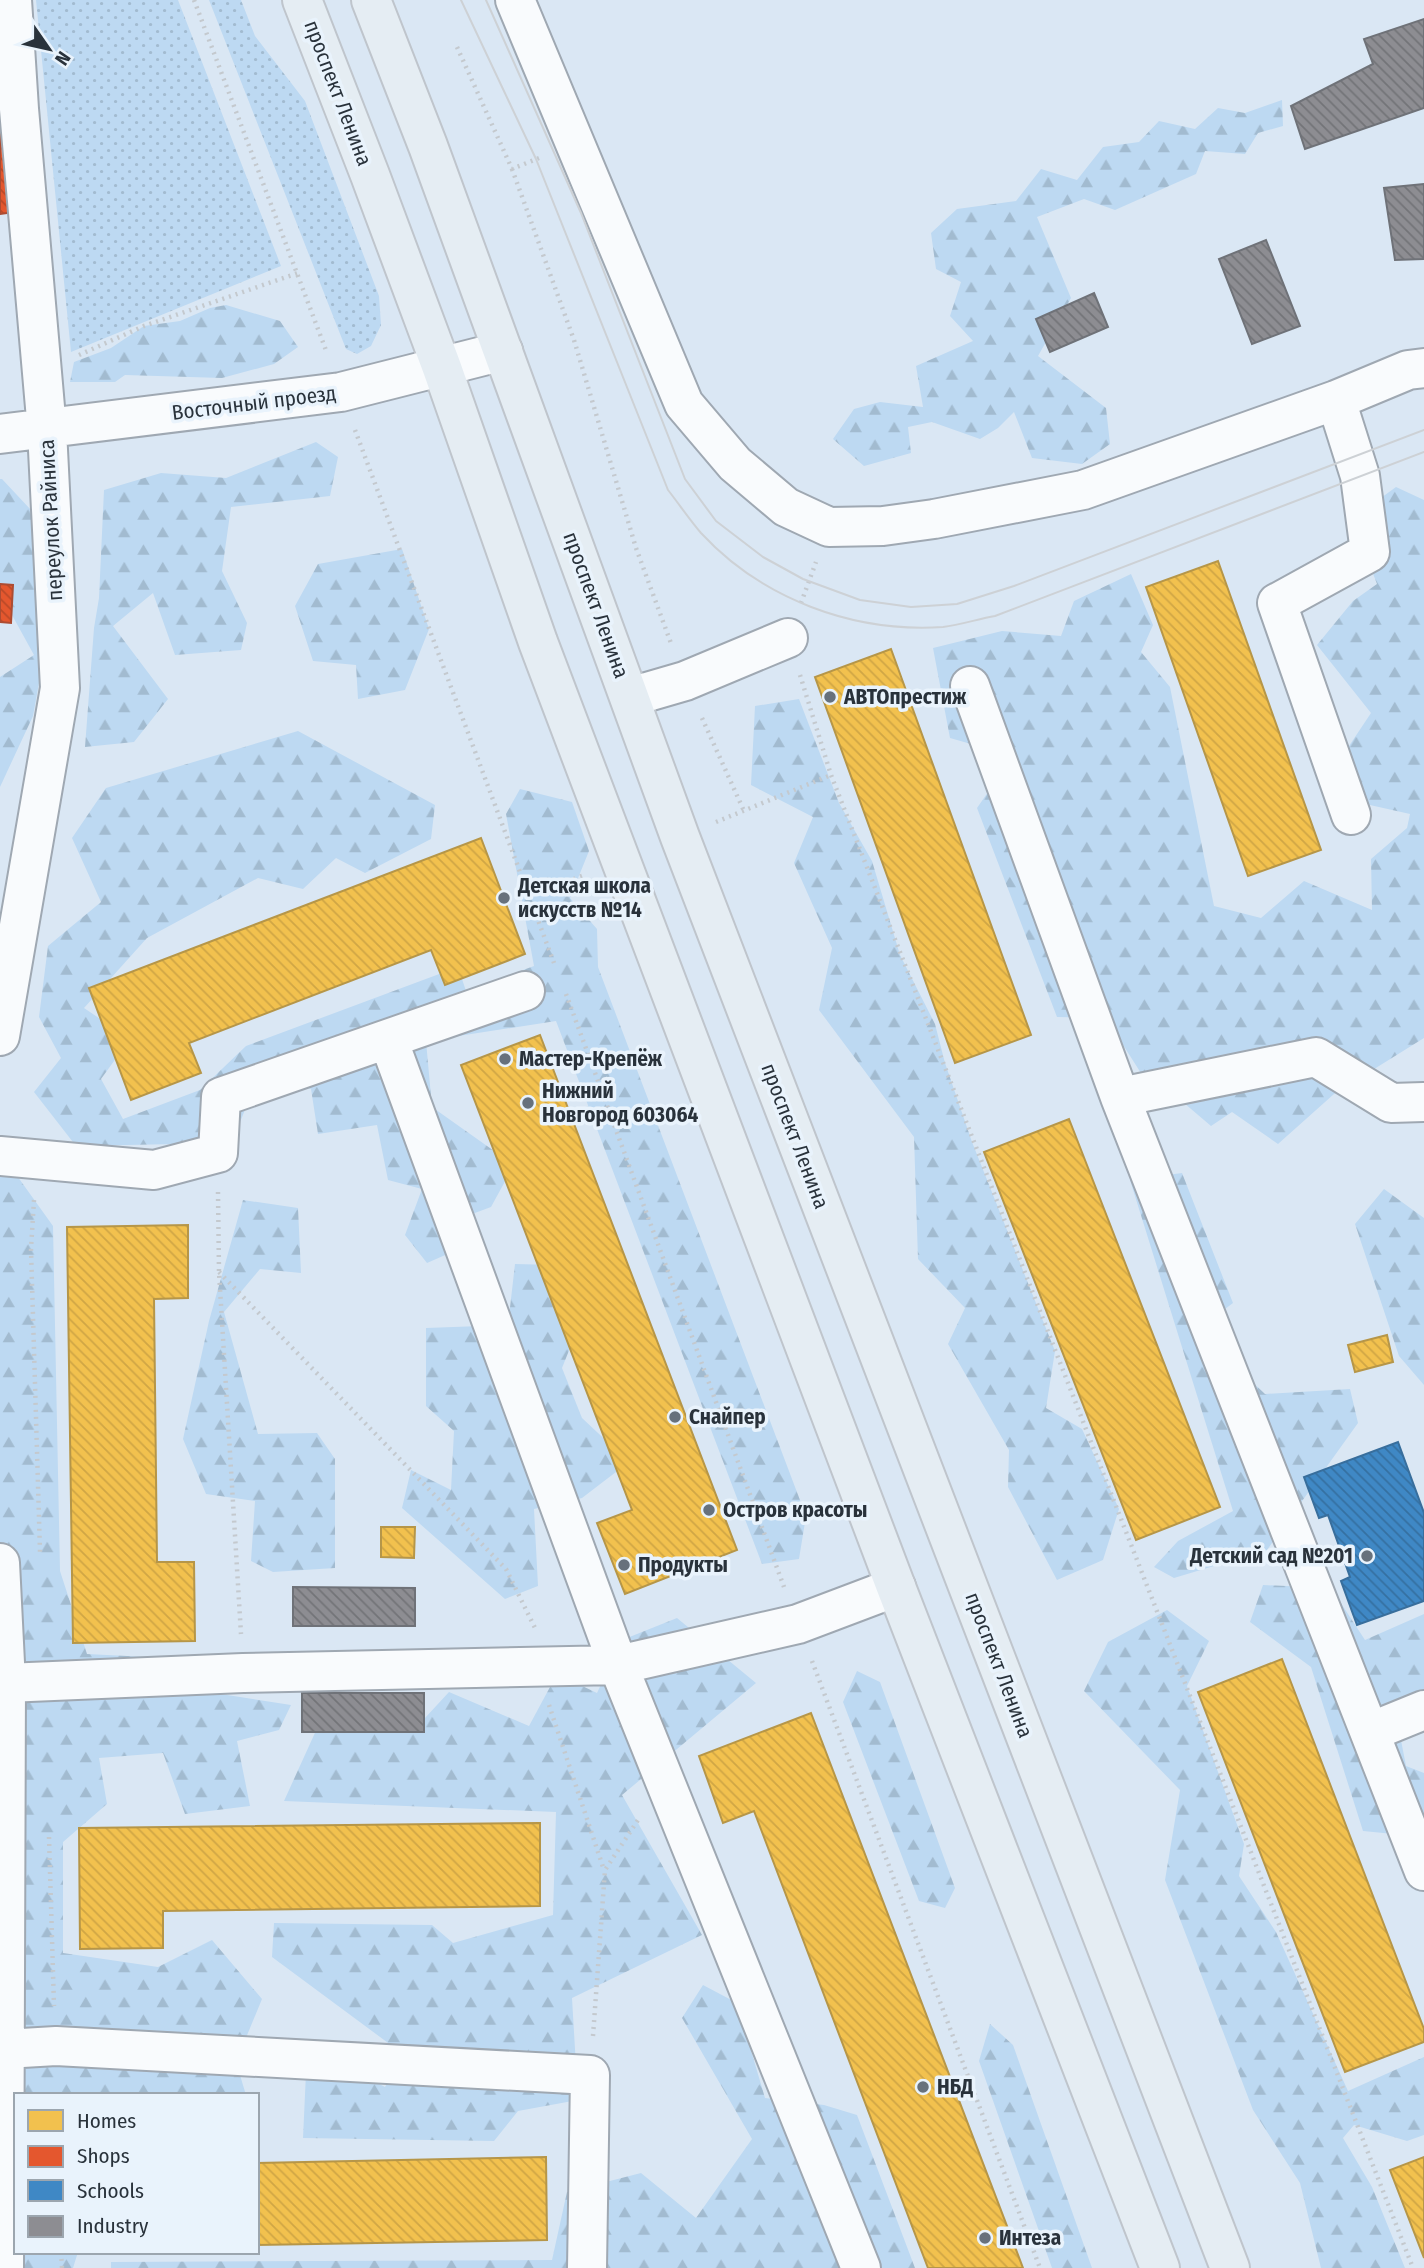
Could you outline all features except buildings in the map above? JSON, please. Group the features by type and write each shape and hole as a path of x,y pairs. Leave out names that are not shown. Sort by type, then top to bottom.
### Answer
{"main road":[{"name":"проспект Ленина","path":"302,0 442,368 538,642 896,1587 1160,2268"},
{"name":"проспект Ленина","path":"371,0 428,146 680,837 1230,2268"}],"street":[{"name":"переулок Райниса","path":"0,1036 60,688 42,371 10,104 12,0"},
{"path":"515,0 684,404 745,473 786,507 829,527 908,523 1083,490 1336,400 1408,370 1424,368"},
{"name":"Восточный проезд","path":"0,434 341,392 503,351"},
{"path":"1336,400 1360,476 1370,552 1277,603 1351,815"},
{"path":"629,697 685,681 788,638"},
{"path":"970,686 1120,1097 1424,1871"},
{"path":"0,1156 154,1170 218,1153 221,1097 542,982"},
{"path":"388,1039 618,1665 861,2268"},
{"path":"1120,1097 1317,1057 1391,1103 1424,1102"},
{"path":"0,1563 6,1683 4,2268"},
{"path":"6,1683 618,1665 798,1624 896,1587"},
{"path":"1370,1732 1424,1710"},
{"path":"5,2049 56,2046 590,2075 587,2268"}],"path":[{"path":"194,0 298,272 518,871 542,982"},
{"path":"457,47 512,169 574,340 636,548 685,681 744,811"},
{"path":"512,169 575,143"},
{"path":"42,371 144,326 298,272"},
{"path":"829,527 788,638 831,775 1412,2268"},
{"path":"563,987 1040,2268"},
{"path":"218,1153 219,1272 243,1674"},
{"path":"219,1272 506,1569 545,1667 604,1870 590,2075"},
{"path":"604,1870 664,1780"}],"green space":[{"path":"36,0 178,0 281,266 71,352"},
{"path":"209,0 241,0 255,36 305,101 379,296 381,325 371,346 357,354 346,349"},
{"path":"1282,100 1283,126 1258,133 1245,154 1205,151 1196,174 1115,210 1084,199 1037,217 1071,298 1038,356 1106,408 1110,444 1082,464 1032,458 1014,412 998,428 980,439 932,422 908,427 911,453 864,466 833,439 854,409 880,402 923,407 916,366 973,341 950,316 961,282 936,269 931,233 957,209 1016,201 1041,169 1077,180 1103,147 1139,142 1159,121 1195,129 1218,108 1245,113"},
{"path":"226,305 280,321 298,347 274,364 222,378 125,375 115,382 70,382 74,362 111,348 144,326 180,321 210,308"},
{"path":"316,442 338,457 330,496 231,507 222,571 247,623 241,650 175,655 153,593 113,626 168,699 134,742 85,747 94,628 99,598 104,490 161,473 226,478"},
{"path":"0,479 31,510 44,593 45,650 33,716 0,787 0,677 34,655 12,615 0,605"},
{"path":"1396,487 1424,500 1424,1038 1334,1094 1278,1144 1232,1112 1211,1126 1184,1103 1158,1100 1106,1018 1057,1017 977,808 1013,756 950,738 933,648 1002,631 1061,636 1074,601 1131,574 1153,625 1141,652 1170,687 1214,906 1261,918 1304,881 1372,910 1371,859 1407,828 1410,814 1361,803 1343,755 1371,713 1317,645 1353,601 1377,584 1352,519"},
{"path":"402,549 429,629 405,690 358,699 356,665 313,661 295,606 318,564"},
{"path":"799,699 839,803 872,861 900,955 935,1024 945,1063 972,1142 1055,1351 1046,1408 1082,1429 1119,1509 1103,1560 1057,1580 1008,1487 1009,1450 948,1344 965,1308 918,1259 914,1137 819,1010 832,948 794,863 813,817 751,785 755,706"},
{"path":"298,731 435,805 431,839 365,873 336,858 303,889 258,878 147,938 84,1008 130,1039 101,1079 123,1119 200,1090 246,1046 458,967 466,991 534,966 506,814 520,789 572,802 589,851 570,898 597,929 598,967 806,1516 799,1559 762,1564 556,1021 426,1041 432,1107 514,1165 491,1207 464,1217 475,1242 427,1263 405,1235 422,1189 388,1180 377,1125 318,1134 311,1089 260,1073 236,1132 177,1144 76,1146 34,1092 61,1058 39,1017 48,946 101,902 72,838 106,788"},
{"path":"0,1152 53,1226 60,1571 87,1654 187,1659 208,1692 291,1705 279,1730 237,1741 250,1806 185,1814 163,1753 99,1758 107,1804 63,1842 63,1953 158,1967 212,1940 262,1999 236,2062 245,2093 14,2093 14,2254 77,2254 73,2268 0,2268"},
{"path":"1182,1173 1233,1303 1197,1330 1265,1394 1350,1389 1358,1423 1267,1550 1174,1578 1154,1567 1178,1541 1233,1511 1130,1180"},
{"path":"1384,1189 1424,1218 1424,1385 1399,1356 1355,1224"},
{"path":"243,1200 298,1208 301,1273 260,1269 224,1312 258,1434 317,1433 335,1459 335,1568 273,1572 251,1561 255,1501 206,1494 183,1439 209,1321"},
{"path":"515,1264 555,1265 574,1338 562,1368 582,1418 629,1462 582,1498 534,1509 538,1586 505,1599 402,1508 411,1470 451,1490 454,1431 426,1406 426,1328 508,1325"},
{"path":"1263,1585 1331,1588 1365,1640 1424,1614 1424,1724 1400,1735 1406,1766 1424,1773 1424,1837 1363,1831 1311,1667 1250,1622"},
{"path":"1167,1610 1209,1641 1187,1686 1244,1844 1239,1876 1276,1932 1348,2091 1424,2057 1424,2135 1407,2141 1354,2125 1343,2138 1372,2187 1405,2268 1321,2268 1300,2183 1253,2110 1165,1880 1180,1790 1084,1691 1108,1642"},
{"path":"677,1618 756,1683 622,1795 702,1935 572,1998 578,2100 518,2111 494,2141 303,2138 307,2051 335,2061 385,2087 403,2054 272,1957 274,1923 432,1925 453,1943 553,1915 556,1812 284,1801 324,1713 413,1731 449,1692 529,1726 557,1674 597,1693 622,1640"},
{"path":"857,1671 880,1682 955,1888 945,1908 919,1901 843,1702"},
{"path":"703,1985 737,2003 765,2098 824,2105 857,2115 915,2268 111,2268 111,2262 552,2260 567,2192 641,2173 696,2218 752,2139 682,2018"},
{"path":"990,2024 1013,2045 1092,2268 1052,2268 979,2061"}],"tram line":[{"path":"461,0 536,159 668,490 701,533 725,556 781,593 811,607 876,624 943,627 995,616 1424,452"},
{"path":"486,0 581,213 685,479 716,521 763,557 803,579 860,600 911,607 957,604 1014,586 1424,430"}],"place":[{"name":"АВТОпрестиж","path":"830,697"},
{"name":"Детская школа искусств №14","path":"504,898"},
{"name":"Мастер-Крепёж","path":"505,1059"},
{"name":"Нижний Новгород 603064","path":"528,1103"},
{"name":"Снайпер","path":"675,1417"},
{"name":"Остров красоты","path":"709,1510"},
{"name":"Детский сад №201","path":"1367,1556"},
{"name":"Продукты","path":"624,1565"},
{"name":"НБД","path":"923,2087"},
{"name":"Интеза","path":"985,2238"}]}
